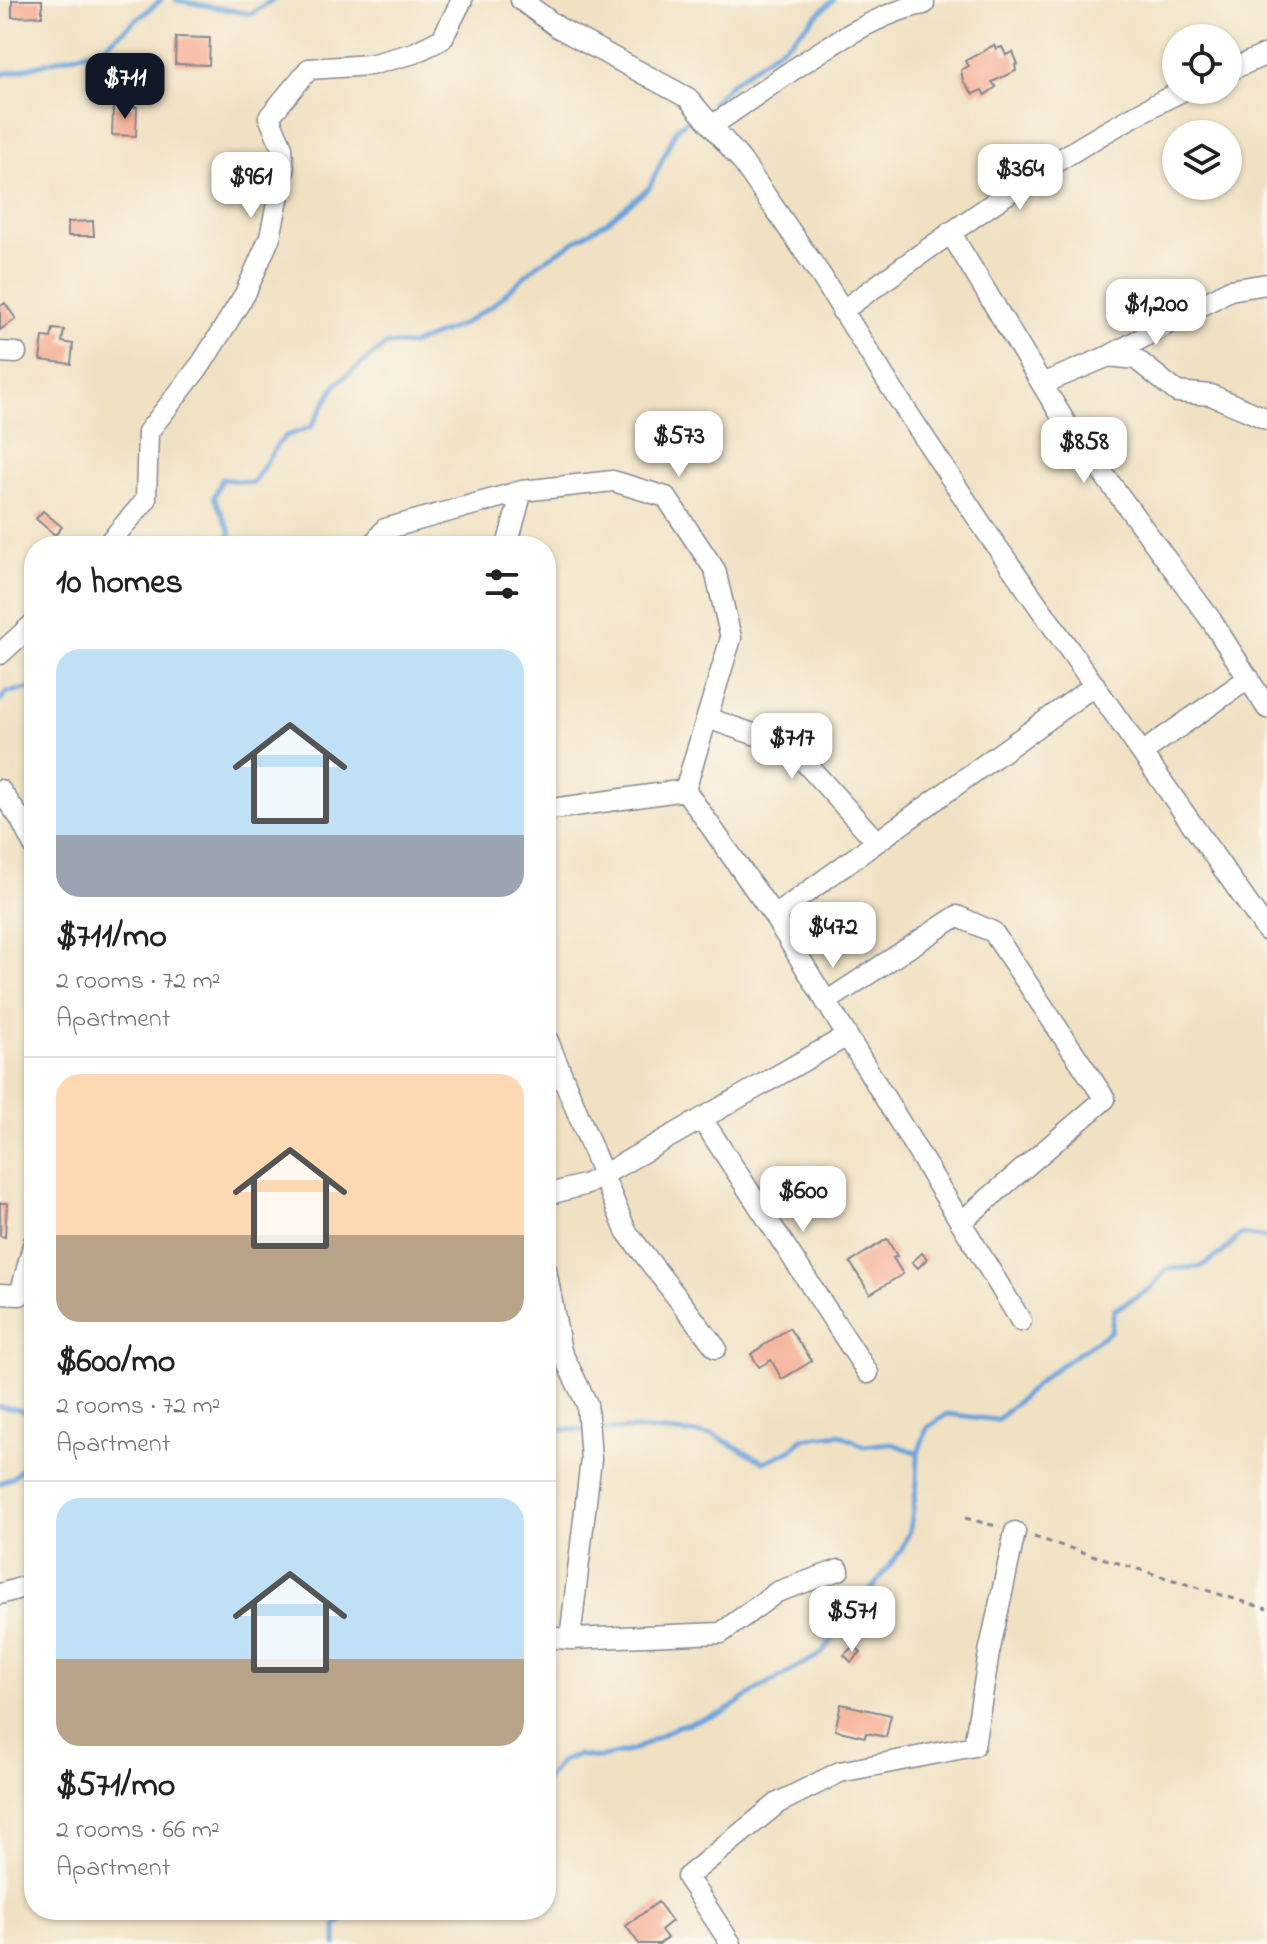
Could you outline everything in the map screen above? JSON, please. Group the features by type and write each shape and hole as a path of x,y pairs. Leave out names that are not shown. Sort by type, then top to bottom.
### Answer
{"street":[{"path":"115,536 146,500 148,432 202,363 245,294 270,237 284,171 282,147 269,117 309,69 370,65 414,53 442,39 462,0"},
{"path":"521,0 559,28 688,98 713,125 767,195 988,534 1267,931"},
{"path":"713,125 844,37 903,8 924,4"},
{"path":"1242,65 1267,54"},
{"path":"842,311 950,232 1094,138 1162,102"},
{"path":"950,232 1065,422 1211,620 1267,708"},
{"path":"1042,384 1109,356 1230,290 1267,284"},
{"path":"1109,356 1136,359 1177,392 1211,395 1267,419"},
{"path":"380,536 385,529 522,491 613,481 666,497 715,570 731,638 685,790"},
{"path":"510,536 522,491"},
{"path":"0,654 24,632"},
{"path":"1143,752 1249,678"},
{"path":"774,916 1095,685"},
{"path":"707,718 791,747 877,842"},
{"path":"0,790 24,826"},
{"path":"556,809 685,790"},
{"path":"685,790 774,916 1021,1321"},
{"path":"826,1002 957,916 993,932 1105,1099 961,1222"},
{"path":"556,1192 603,1176 847,1036"},
{"path":"556,1061 626,1231 716,1348"},
{"path":"702,1119 868,1373"},
{"path":"18,1296 24,1276"},
{"path":"556,1324 561,1351 587,1404 591,1459 570,1639"},
{"path":"731,1944 687,1877 778,1803 840,1772 974,1746 989,1653 1015,1532"},
{"path":"556,1638 721,1633 777,1592 839,1570"},
{"path":"0,1594 24,1587"}],"path":[{"path":"965,1518 1083,1550 1267,1609"}],"building":[{"path":"12,0 42,0 42,16 12,17"},
{"path":"176,37 210,38 209,65 175,64"},
{"path":"994,45 996,49 1002,47 1006,55 1013,52 1018,64 1015,65 1016,71 992,82 996,87 985,95 982,90 973,94 963,81 961,70 969,66 965,61"},
{"path":"113,107 137,107 136,136 112,135"},
{"path":"93,221 94,236 68,236 68,222"},
{"path":"5,303 16,319 0,330 0,306"},
{"path":"53,329 64,330 62,342 73,344 71,364 40,360 43,337 51,338"},
{"path":"43,511 62,527 55,535 36,519"},
{"path":"0,1203 7,1203 5,1237 0,1236"},
{"path":"887,1239 897,1256 893,1258 903,1274 870,1294 850,1262"},
{"path":"922,1253 927,1259 918,1268 912,1262"},
{"path":"789,1328 812,1361 782,1379 771,1360 759,1367 751,1354"},
{"path":"854,1645 861,1652 851,1662 844,1655"},
{"path":"841,1704 891,1715 886,1737 866,1733 865,1737 835,1730"},
{"path":"658,1902 672,1921 661,1930 667,1938 659,1944 639,1944 626,1926"}],"waterway":[{"path":"0,74 102,48 161,0"},
{"path":"176,0 251,14 272,0"},
{"path":"712,103 729,85 791,40 833,0"},
{"path":"228,536 231,533 214,497 222,479 253,483 277,445 286,436 311,427 337,383 387,344 411,345 463,324 493,305 537,265 609,220 649,188 677,128 689,119"},
{"path":"0,701 7,692 24,689"},
{"path":"556,1767 560,1762 577,1755 598,1758 634,1750 678,1726 723,1713 821,1654 900,1552 910,1531 918,1453 927,1428 947,1414 997,1420 1048,1374 1111,1331 1114,1310 1151,1288 1167,1269 1200,1267 1222,1253 1241,1234 1267,1238"},
{"path":"0,1407 24,1412"},
{"path":"556,1429 583,1430"},
{"path":"593,1430 638,1429 714,1435 764,1462 791,1450 802,1439 839,1434 864,1446 890,1443 918,1453"},
{"path":"0,1483 13,1477 24,1466"},
{"path":"336,1944 336,1925 343,1920"}]}
